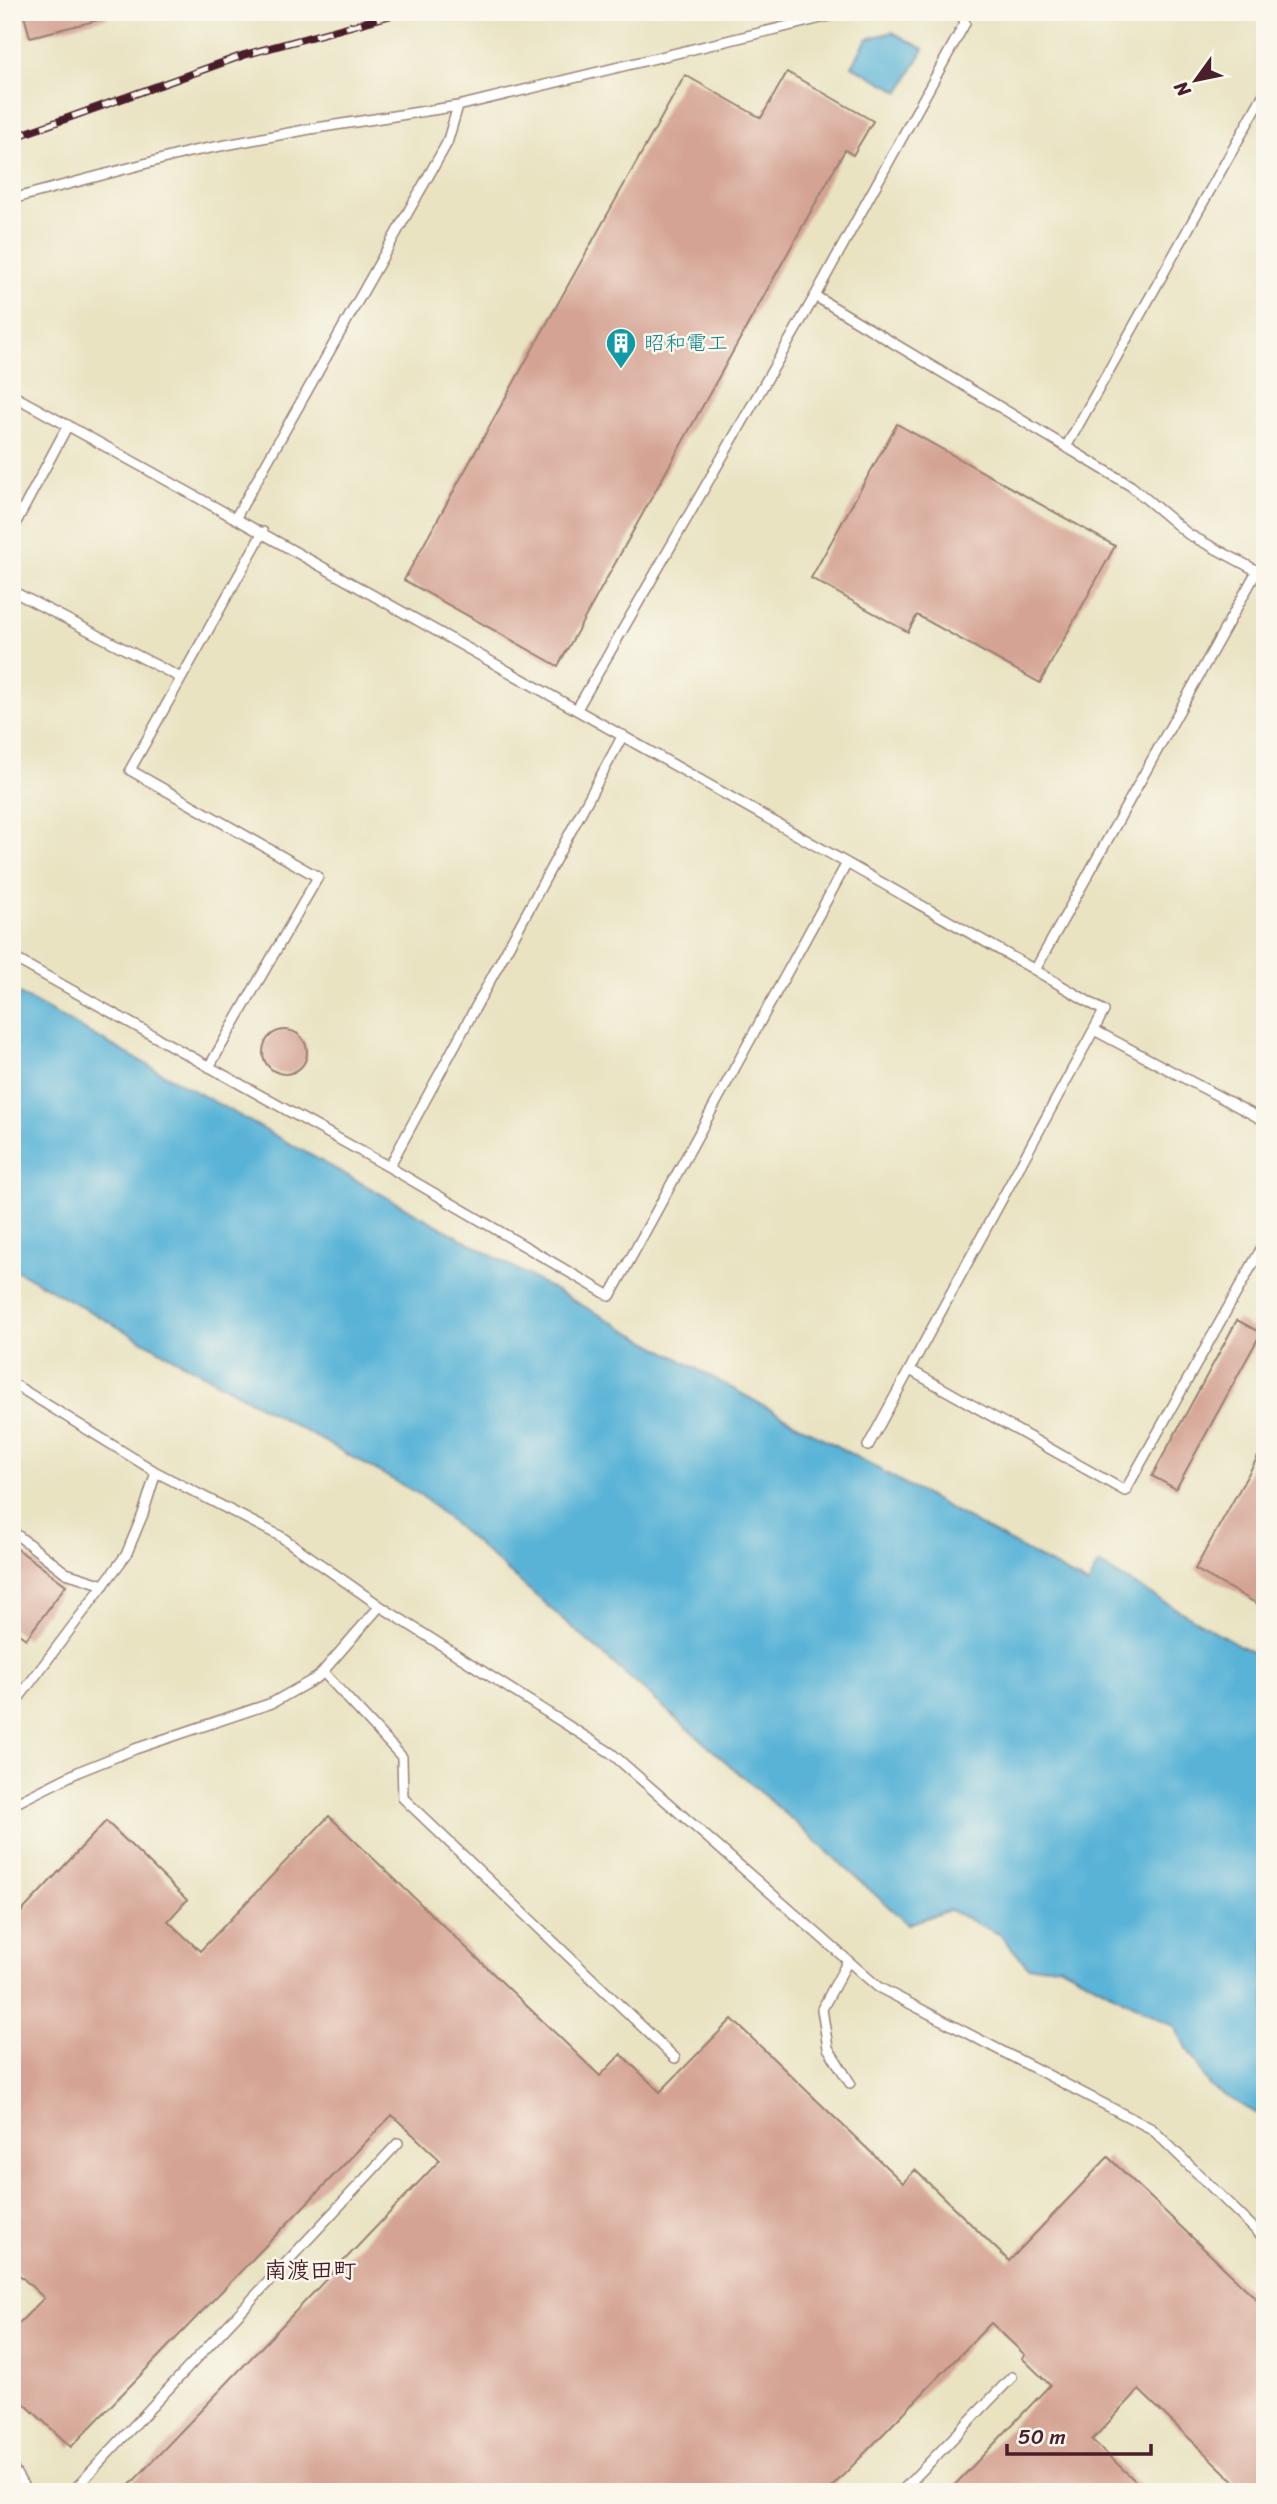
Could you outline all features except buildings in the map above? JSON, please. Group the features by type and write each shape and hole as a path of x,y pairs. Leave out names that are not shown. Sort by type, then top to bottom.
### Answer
{"lane":[{"path":"12,199 189,152 310,129 458,106 846,12"},
{"path":"577,709 815,296 965,23 961,12"},
{"path":"1066,447 1265,92"},
{"path":"236,517 447,143 458,106"},
{"path":"815,296 1131,486 1188,534 1261,573 1035,970"},
{"path":"12,395 263,532 577,709 1104,1011 868,1446"},
{"path":"12,530 68,425"},
{"path":"209,1067 318,877 130,770 263,532"},
{"path":"12,591 181,678"},
{"path":"388,1167 623,735"},
{"path":"12,957 388,1167 610,1296 847,863"},
{"path":"1094,1030 1265,1121"},
{"path":"910,1370 1125,1491 1265,1242"},
{"path":"12,1383 156,1472 280,1536 380,1606 611,1753 878,1987 1152,2129 1265,2239"},
{"path":"12,1707 126,1555 156,1472"},
{"path":"12,1531 66,1573 104,1585"},
{"path":"12,1805 80,1771 135,1749 272,1703 318,1677 380,1606"},
{"path":"323,1672 402,1757 403,1798 675,2058"},
{"path":"848,1961 822,2009 828,2048 850,2083"},
{"path":"72,2492 398,2143"},
{"path":"901,2492 1012,2377"},
{"path":"12,2467 27,2492"}],"water":[{"path":"892,32 924,49 900,92 852,66 867,39"},
{"path":"12,990 1088,1585 1098,1564 1265,1660 1265,2118 1210,2087 1174,2026 1059,1965 1028,1967 1001,1935 950,1910 908,1924 422,1496 12,1268"}],"railway":[{"path":"12,138 244,55 403,12"}],"place":[{"name":"昭和電工","path":"621,370"}],"district":[{"name":"南渡田町","path":"310,2270"}]}
